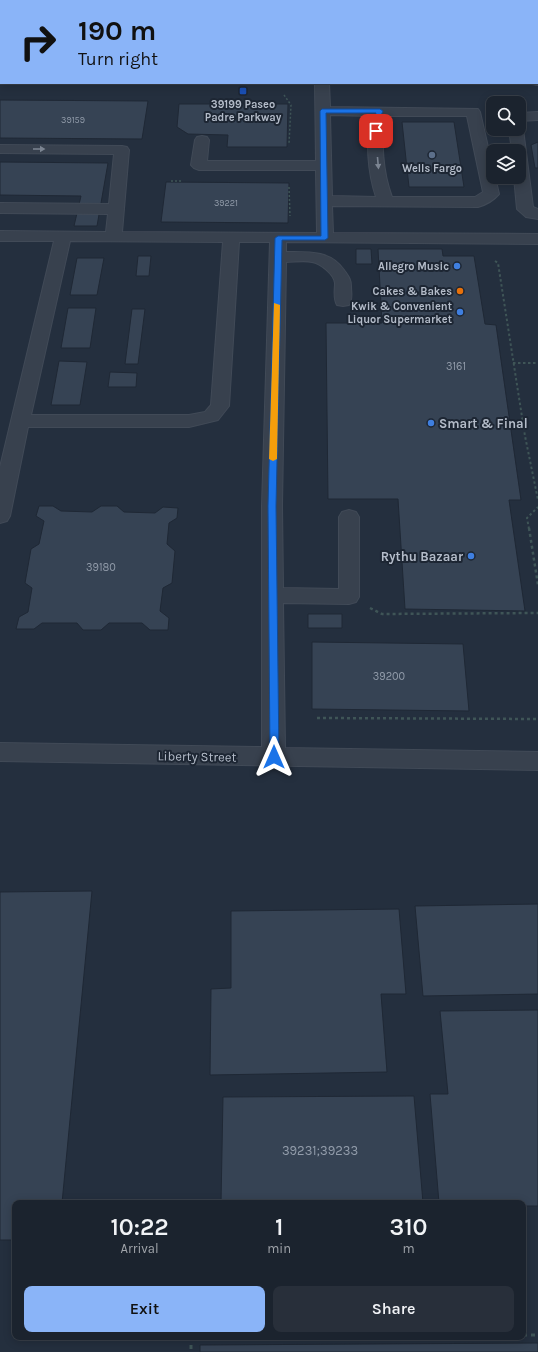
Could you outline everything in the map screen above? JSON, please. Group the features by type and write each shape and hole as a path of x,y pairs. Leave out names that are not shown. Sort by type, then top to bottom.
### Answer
{"street":[{"path":"322,84 325,238"},
{"path":"322,111 473,112 491,194 478,202 324,201"},
{"path":"380,111 376,120 376,135 380,186 386,202"},
{"path":"526,117 538,116"},
{"path":"202,140 199,164 323,166"},
{"path":"0,149 122,150 113,237"},
{"path":"526,174 530,186 525,209 532,214 538,214"},
{"path":"0,208 116,209"},
{"path":"0,236 231,238 278,247 315,257 326,262 335,269 343,280 343,301"},
{"path":"0,516 6,482 63,236"},
{"path":"20,421 188,421 211,416 220,406 231,238"},
{"path":"278,247 325,238 538,239"},
{"path":"274,757 272,498 278,247"},
{"path":"273,596 349,597 349,517"},
{"name":"Liberty Street","path":"0,752 538,761"}],"path":[{"path":"284,95 291,105 289,149"},
{"path":"288,181 290,221"},
{"path":"494,259 498,263 525,436 538,500"},
{"path":"513,363 538,363"},
{"path":"538,506 527,518 538,585"},
{"path":"382,614 538,613"},
{"path":"317,718 538,719"},
{"path":"526,1335 538,1335"},
{"path":"191,1340 191,1352"}],"building":[{"path":"0,100 148,101 142,139 0,138"},
{"path":"179,104 288,104 287,147 227,147 228,135 188,134 177,127"},
{"name":"Wells Fargo","path":"402,122 454,122 464,187 409,187"},
{"path":"538,142 538,168 535,168 531,145"},
{"path":"0,162 108,163 97,226 74,226 81,196 0,195"},
{"path":"166,182 289,183 288,223 161,222"},
{"path":"356,249 371,249 372,264 356,264"},
{"path":"378,249 442,249 443,256 474,256 485,324 496,325 521,500 509,500 525,611 405,609 398,499 328,499 326,323 382,323"},
{"path":"138,256 151,256 149,276 136,276"},
{"path":"77,258 104,258 97,295 70,295"},
{"path":"68,308 96,308 90,348 61,348"},
{"path":"132,309 145,309 138,364 125,364"},
{"path":"59,361 87,362 80,405 51,405"},
{"path":"110,372 137,373 136,387 108,387"},
{"path":"39,506 53,506 61,511 92,512 101,506 117,506 124,512 155,513 163,507 178,508 177,518 169,523 167,544 175,551 172,583 163,588 160,611 169,618 168,630 150,630 142,623 109,623 101,630 83,630 77,623 42,623 34,629 16,629 19,617 28,612 32,588 25,583 31,549 39,544 44,521 36,516"},
{"path":"308,614 342,614 342,628 308,628"},
{"path":"312,642 463,644 469,711 312,709"},
{"path":"92,891 62,1200 12,1200 12,1240 0,1240 0,892"},
{"path":"538,904 538,994 423,996 415,906"},
{"path":"399,909 406,994 381,994 387,1072 210,1075 211,989 231,988 231,911"},
{"path":"538,1010 538,1206 526,1206 526,1200 439,1200 430,1094 448,1094 440,1011"},
{"path":"414,1096 423,1200 221,1200 223,1097"},
{"path":"538,1343 538,1352 200,1352 200,1345"}],"slow traffic":[{"path":"273,459 277,305"}],"place":[{"name":"39199 Paseo Padre Parkway","path":"243,91"},
{"name":"Wells Fargo","path":"432,155"},
{"name":"Allegro Music","path":"457,266"},
{"name":"Cakes & Bakes","path":"460,291"},
{"name":"Kwik & Convenient Liquor Supermarket","path":"460,312"},
{"name":"Smart & Final","path":"431,423"},
{"name":"Rythu Bazaar","path":"471,556"}],"route":[{"path":"274,757 272,506 278,238 325,238 322,111 380,111 376,120 376,131"}]}
